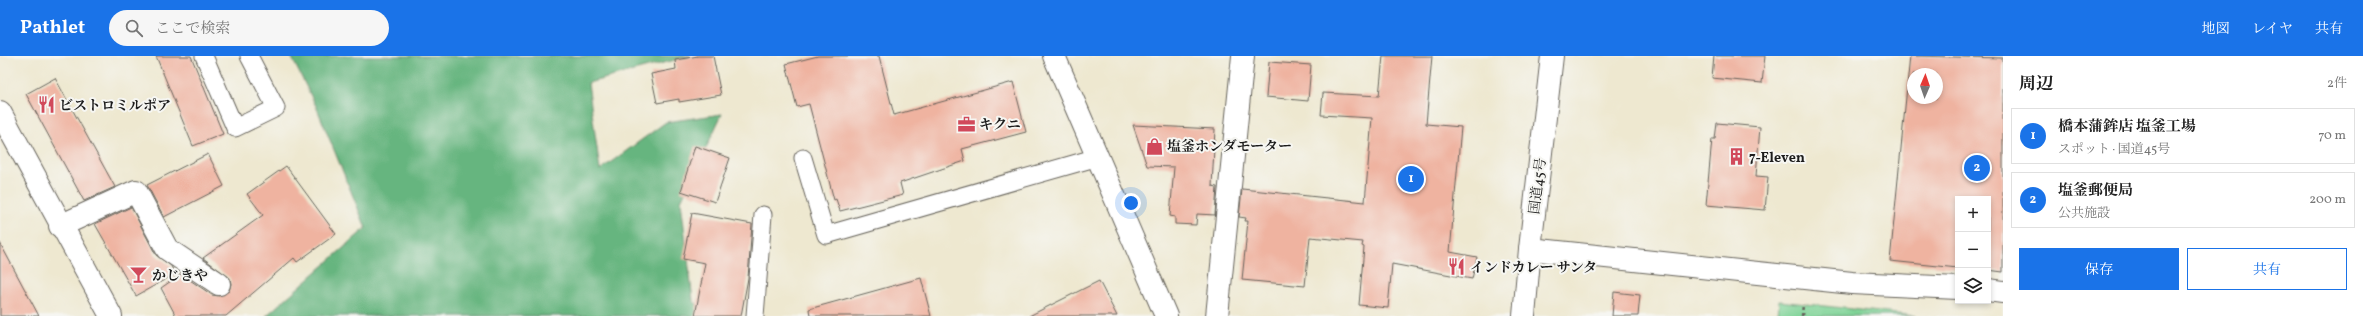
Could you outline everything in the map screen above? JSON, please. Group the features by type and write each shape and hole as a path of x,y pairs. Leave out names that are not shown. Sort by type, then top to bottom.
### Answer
{"main road":[{"path":"1054,56 1164,315"},
{"path":"1217,316 1243,56"},
{"name":"国道45号","path":"1524,316 1530,249 1552,56"},
{"path":"0,112 60,226 111,316"},
{"path":"60,226 136,191 167,249 219,284"},
{"path":"1530,249 1852,283 1955,288"},
{"path":"1991,290 2003,292"}],"lane":[{"path":"204,56 235,128 276,108 249,56"},
{"path":"804,158 826,235 1098,158"},
{"path":"755,316 763,215"}],"green space":[{"path":"291,56 690,56 588,83 600,170 666,122 722,114 681,201 693,301 711,316 266,316 366,228 316,106"},
{"path":"1779,301 1915,316 1778,316"}],"building":[{"path":"156,56 191,56 223,134 193,146"},
{"path":"698,56 713,56 721,95 679,102 679,99 657,103 651,74 676,69 675,60"},
{"path":"818,56 879,56 894,115 1013,82 1026,132 962,149 965,161 900,183 903,195 840,211 836,199 834,200 809,104 797,107 786,64"},
{"path":"1383,56 1432,56 1426,124 1461,127 1450,252 1477,257 1472,279 1392,264 1388,308 1359,305 1364,247 1362,246 1363,242 1310,237 1305,286 1242,280 1248,221 1245,221 1246,218 1239,217 1242,189 1365,202 1372,118 1321,115 1323,93 1379,96"},
{"path":"1714,56 1765,56 1762,83 1712,78"},
{"path":"1910,56 2003,58 2003,272 1991,270 1991,196 1955,196 1955,268 1890,261 1907,87 1907,104 1943,104 1943,68 1909,68"},
{"path":"1269,62 1311,65 1308,101 1266,97"},
{"path":"55,78 115,187 84,201 26,94"},
{"name":"7-Eleven","path":"1717,123 1760,127 1756,176 1768,177 1765,210 1706,205 1712,139 1715,139"},
{"path":"1133,125 1215,129 1212,186 1217,187 1215,215 1197,214 1196,225 1175,224 1175,217 1170,216 1174,167 1147,166"},
{"path":"695,146 730,158 715,202 681,191"},
{"path":"208,154 224,186 164,217 147,185"},
{"path":"286,166 336,234 297,262 294,258 226,316 176,316 161,288 181,274 212,295 219,296 229,291 231,284 230,278 203,258 263,215 247,194"},
{"path":"131,207 156,255 171,266 175,274 136,296 95,224"},
{"path":"692,213 752,224 748,278 741,316 695,316 705,263 683,259"},
{"path":"0,243 39,316 0,316"},
{"path":"921,278 931,316 810,316 809,309"},
{"path":"1099,281 1117,316 1029,316"},
{"path":"1614,292 1640,295 1638,316 1612,316"}],"place":[{"name":"ビストロミルポア","path":"46,105"},
{"name":"キクニ","path":"966,124"},
{"name":"塩釜ホンダモーター","path":"1154,146"},
{"name":"7-Eleven","path":"1736,157"},
{"name":"塩釜郵便局","path":"1977,168"},
{"name":"橋本蒲鉾店 塩釜工場","path":"1411,179"},
{"name":"インドカレー サンタ","path":"1457,267"},
{"name":"かじきや","path":"139,275"}]}
